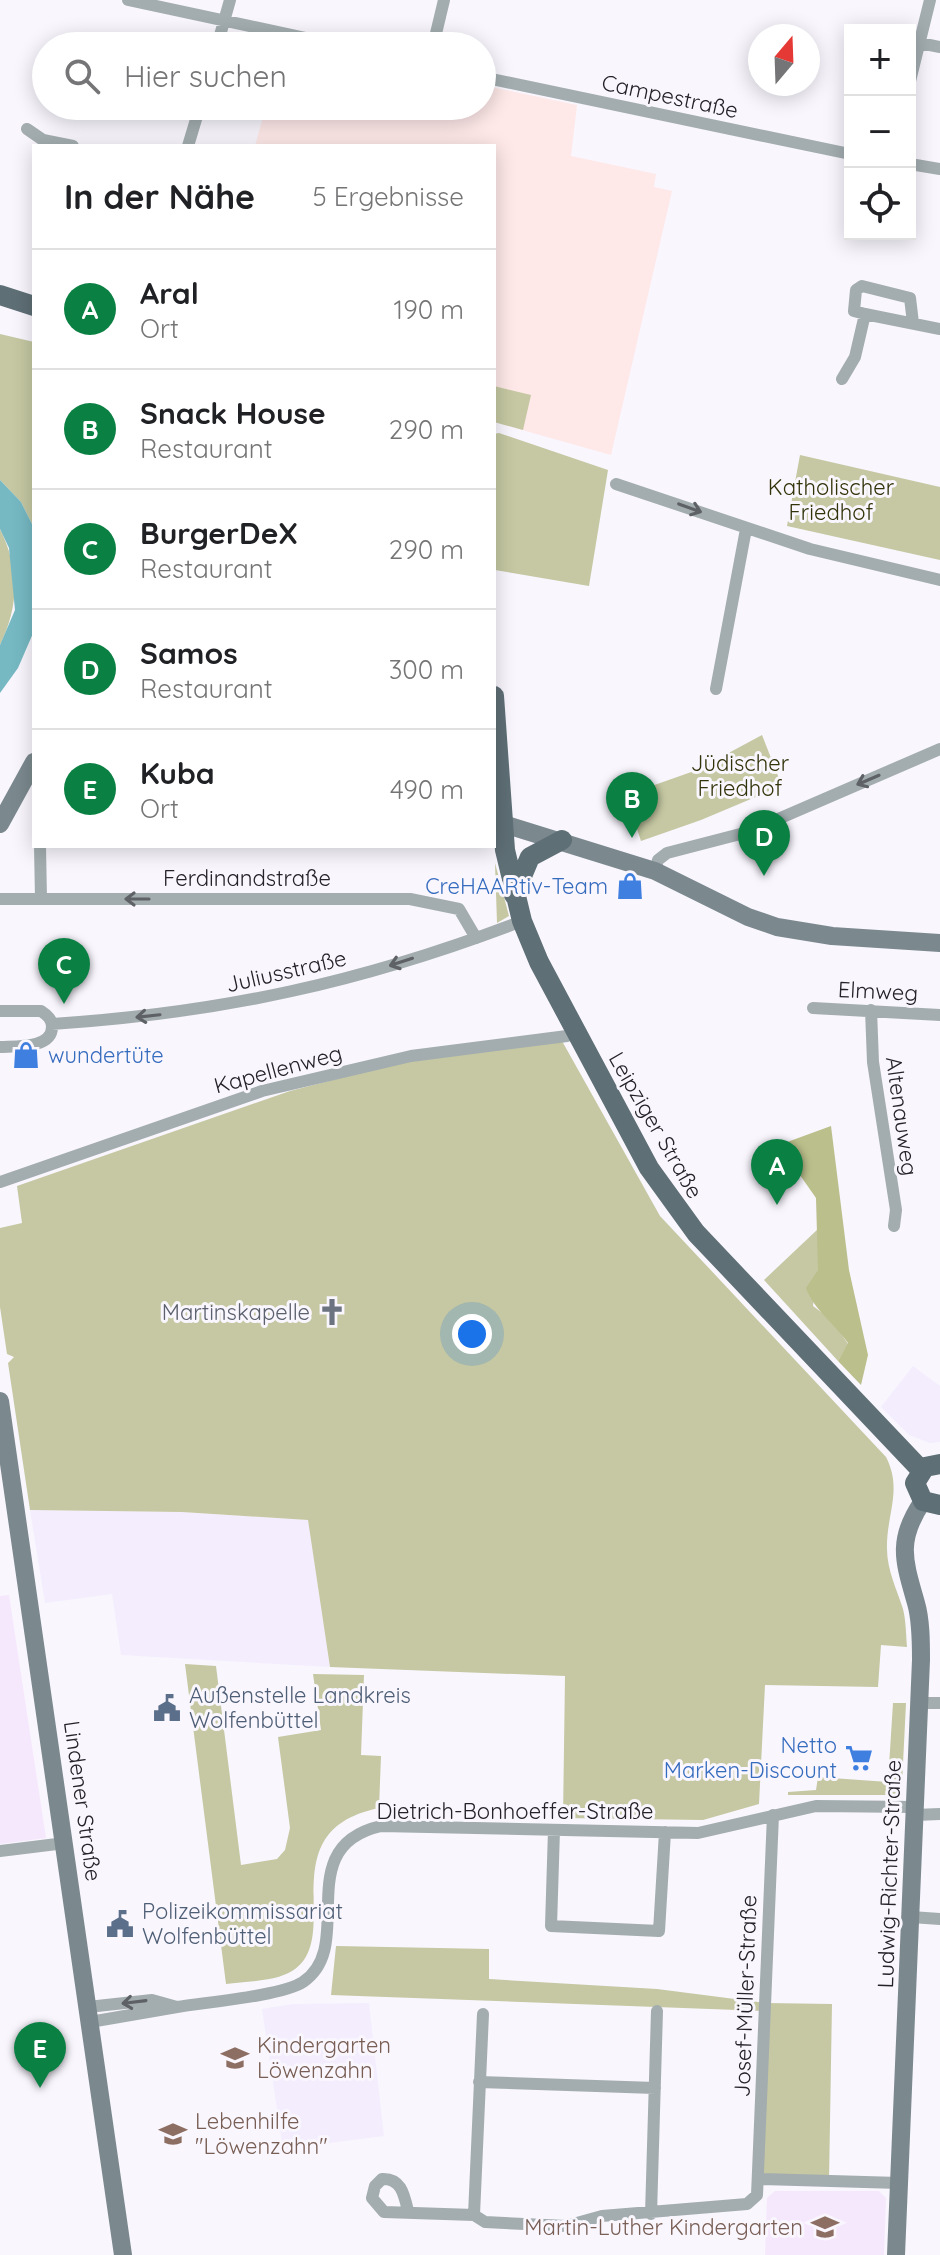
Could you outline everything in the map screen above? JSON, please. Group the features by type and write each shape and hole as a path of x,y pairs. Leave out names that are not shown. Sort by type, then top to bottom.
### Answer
{"main road":[{"path":"0,295 32,305"},
{"name":"Leipziger Straße","path":"496,759 498,822 522,921 539,962 649,1168 679,1214 931,1467 915,1483 932,1503"},
{"path":"0,824 32,772"},
{"path":"498,822 655,871 748,917 777,927 846,938 940,943"},
{"path":"514,895 530,857 562,840"},
{"name":"Lindener Straße","path":"0,1401 123,2255"},
{"name":"Ludwig-Richter-Straße","path":"896,2255 921,1653 917,1606 903,1558 909,1524 932,1503"}],"street":[{"path":"128,0 277,32"},
{"path":"221,32 230,0"},
{"path":"436,32 444,0"},
{"path":"916,58 930,0"},
{"path":"920,43 940,47"},
{"name":"Campestraße","path":"496,80 844,153"},
{"path":"189,144 196,120"},
{"path":"27,129 43,140 63,144"},
{"path":"916,165 940,169"},
{"path":"913,323 910,298 862,286 856,290 852,301 854,311 940,329"},
{"path":"842,379 855,357 865,314"},
{"path":"616,484 746,529 940,580"},
{"path":"716,689 746,529"},
{"path":"655,871 658,860 667,853 748,832 940,749"},
{"path":"40,848 41,899"},
{"name":"Ferdinandstraße","path":"0,899 410,899 449,905 464,914 476,938"},
{"name":"Juliusstraße","path":"52,1024 192,1012 286,996 522,921"},
{"name":"Elmweg","path":"813,1008 940,1015"},
{"name":"Altenauweg","path":"871,1010 873,1062 896,1210 894,1226"},
{"path":"0,1011 41,1011 52,1024 50,1036 40,1043 0,1047"},
{"name":"Kapellenweg","path":"0,1182 262,1091 411,1056 567,1036 576,1031"},
{"path":"920,1703 940,1703"},
{"name":"Dietrich-Bonhoeffer-Straße","path":"89,2014 177,2007 282,1989 303,1982 321,1956 329,1875 335,1856 362,1830 381,1826 713,1831 816,1806 940,1814"},
{"name":"Josef-Müller-Straße","path":"758,2179 773,1815"},
{"path":"554,1830 551,1926 659,1931 665,1832"},
{"path":"0,1851 65,1843"},
{"path":"911,1917 940,1919"},
{"path":"651,2214 657,2011"},
{"path":"474,2215 483,2014"},
{"path":"479,2082 655,2088"},
{"path":"408,2211 474,2215 485,2222 566,2226 602,2216 747,2204 757,2195 758,2179 899,2183"}],"shaded area":[{"path":"496,88 577,105 571,156 656,174 654,187 672,191 611,455 496,423 496,144 256,144 262,120 496,120"},
{"path":"913,1366 940,1386 940,1442 930,1443 909,1435 881,1407"},
{"path":"30,1510 182,1512 308,1520 330,1667 121,1655 112,1594 45,1603"},
{"path":"9,1595 46,1838 0,1844 0,1596"},
{"path":"369,2003 384,2136 283,2149 262,2009 293,2004"},
{"name":"Martin-Luther Kindergarten","path":"775,2191 879,2191 886,2198 884,2255 765,2255 767,2198"}],"green space":[{"path":"0,334 32,342 32,524 21,502 0,480"},
{"path":"496,386 531,395 523,430 496,423"},
{"path":"496,434 608,470 589,586 496,570"},
{"name":"Katholischer Friedhof","path":"800,455 940,487 940,560 787,526"},
{"path":"0,529 11,559 15,587 11,616 0,645"},
{"name":"Jüdischer Friedhof","path":"762,735 782,786 641,841 626,795 697,770"},
{"path":"495,863 509,916 497,923"},
{"path":"562,1041 660,1216 886,1457 891,1469 894,1492 887,1557 903,1609 907,1647 881,1645 878,1687 765,1685 759,1804 703,1820 563,1818 565,1676 330,1667 308,1520 182,1512 30,1510 8,1363 14,1357 7,1354 0,1307 0,1228 22,1223 17,1186 290,1091 410,1060"},
{"path":"831,1126 849,1270 868,1355 861,1385 838,1361 848,1343 814,1303 806,1288 818,1270 816,1198 779,1145"},
{"path":"818,1229 818,1270 813,1306 832,1320 848,1344 838,1361 764,1280"},
{"path":"185,1664 216,1666 241,1865 277,1859 285,1850 290,1828 278,1737 321,1730 313,1674 364,1675 361,1755 381,1756 379,1808 345,1820 326,1839 316,1861 313,1935 307,1955 292,1971 277,1977 226,1984"},
{"path":"893,1703 906,1703 902,1784 896,1795 788,1795 788,1792 816,1790 818,1777 888,1782"},
{"path":"336,1946 489,1949 489,1979 657,1989 766,2003 832,2004 829,2181 758,2179 765,2011 331,1995"}],"water":[{"path":"0,480 21,502 32,524 32,636 18,668 0,693 0,645 15,610 9,548 0,529"}],"place":[{"name":"Snack House","path":"632,838"},
{"name":"Samos","path":"764,876"},
{"name":"CreHAARtiv-Team","path":"630,886"},
{"name":"BurgerDeX","path":"64,1004"},
{"name":"wundertüte","path":"26,1055"},
{"name":"Aral","path":"777,1205"},
{"name":"Martinskapelle","path":"332,1312"},
{"name":"Außenstelle Landkreis Wolfenbüttel","path":"167,1708"},
{"name":"Netto Marken-Discount","path":"859,1758"},
{"name":"Polizeikommissariat Wolfenbüttel","path":"120,1924"},
{"name":"Kindergarten Löwenzahn","path":"235,2058"},
{"name":"Kuba","path":"40,2088"},
{"name":"Lebenhilfe \"Löwenzahn\"","path":"173,2134"},
{"name":"Martin-Luther Kindergarten","path":"825,2227"}]}
